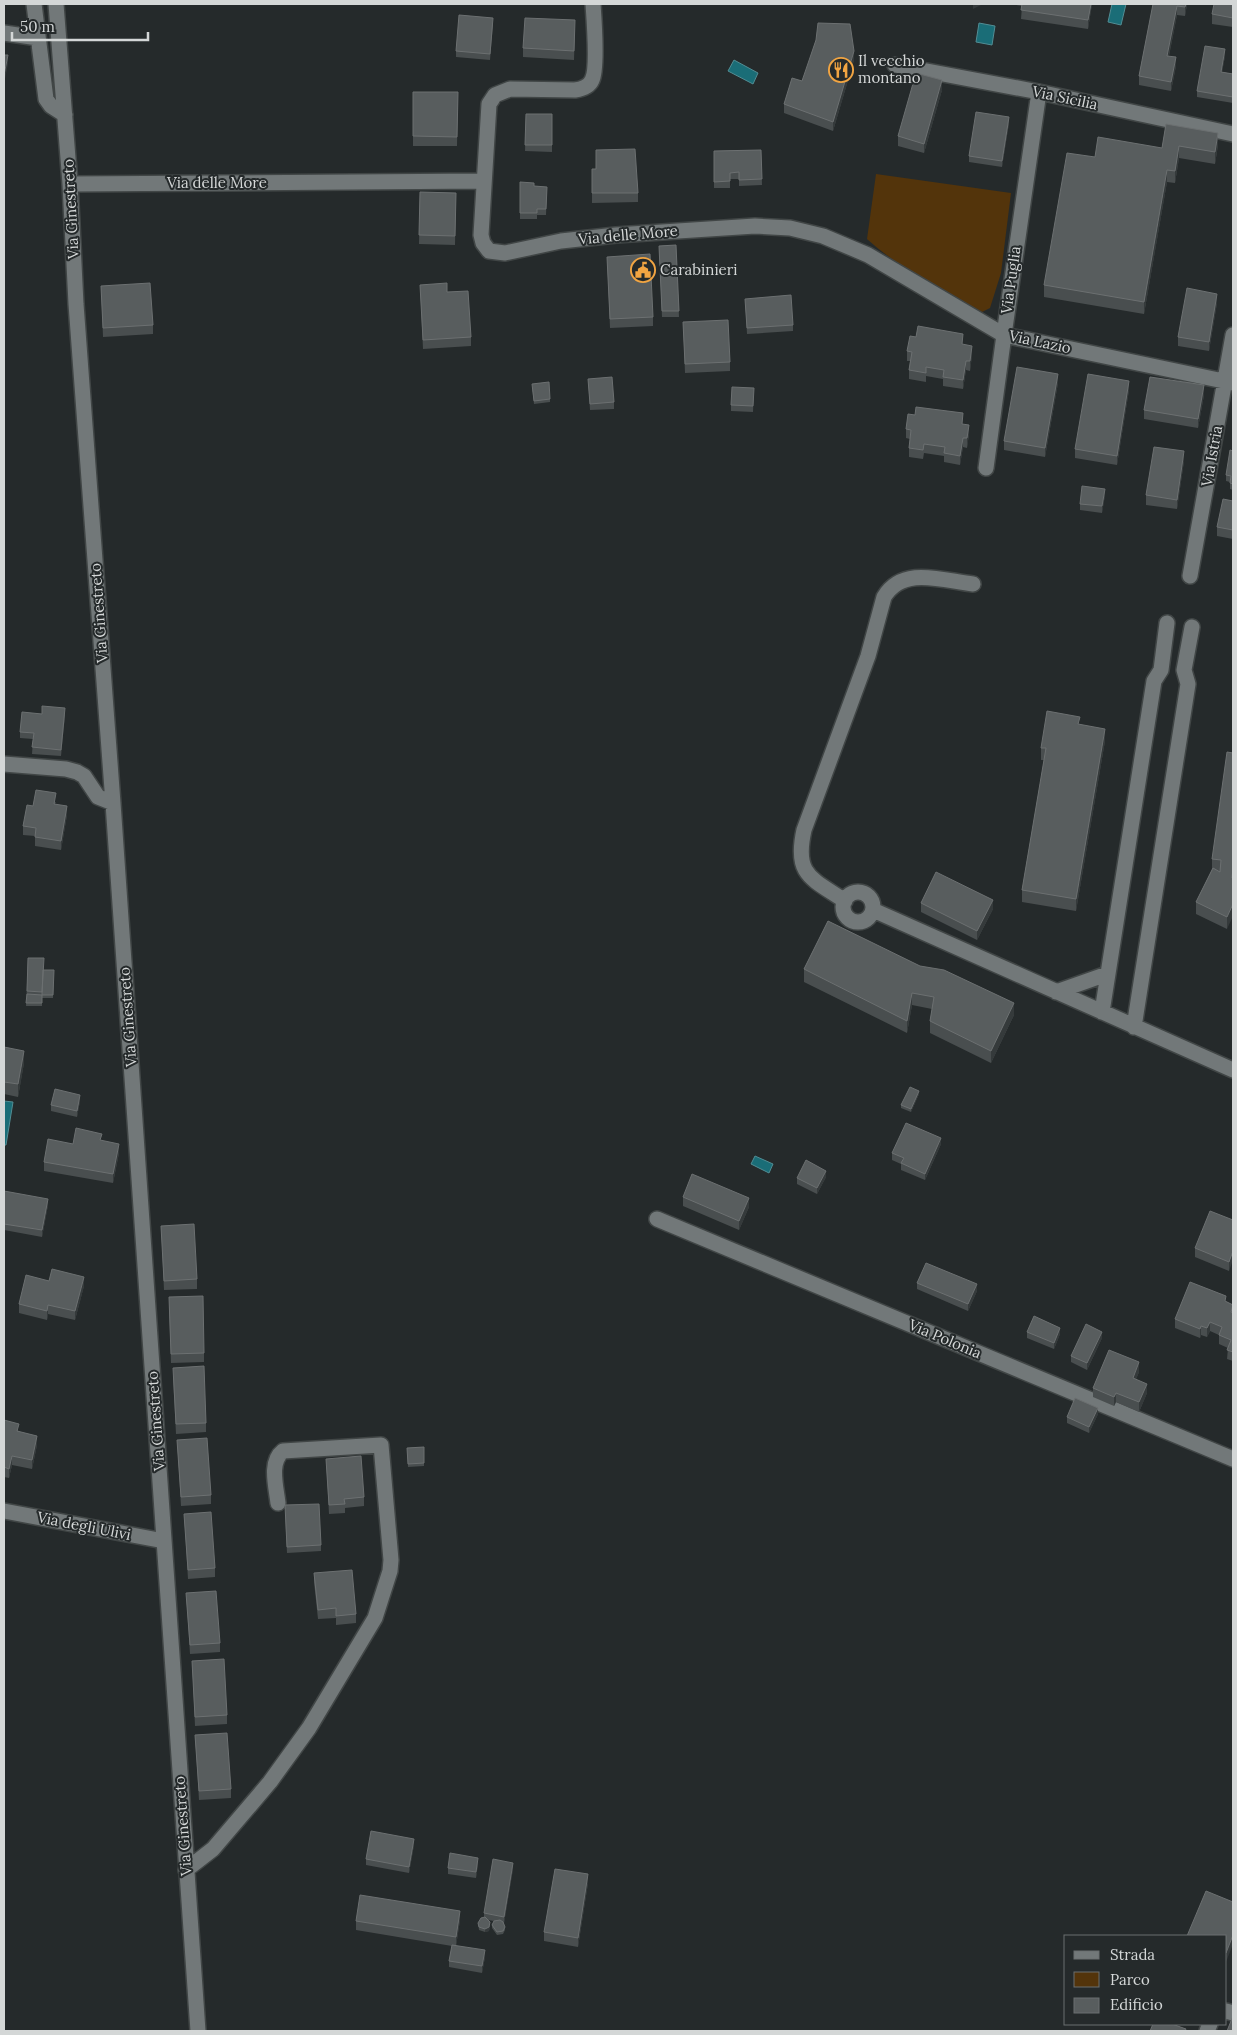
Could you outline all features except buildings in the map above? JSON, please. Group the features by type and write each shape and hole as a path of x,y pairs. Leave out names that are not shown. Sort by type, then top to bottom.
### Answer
{"street":[{"path":"34,4 46,99 50,106 65,115"},
{"name":"Via Ginestreto","path":"56,4 70,184 76,313 113,803 198,2031"},
{"name":"Via delle More","path":"593,4 594,72 590,85 580,90 513,89 495,95 488,108 483,181 482,239 486,248 494,253 504,253 545,244 596,237 755,226 790,228 839,242"},
{"path":"4,33 38,38"},
{"name":"Via Sicilia","path":"895,65 1039,92 1233,134"},
{"name":"Via Puglia","path":"986,468 1039,92"},
{"name":"Via delle More","path":"70,184 483,181"},
{"name":"Via Lazio","path":"839,242 880,262 1004,335 1229,382"},
{"name":"Via Istria","path":"1190,576 1229,382 1233,335"},
{"path":"844,901 851,894 864,893 872,900 873,910 867,919 862,921 852,920 846,914 844,901 813,880 804,870 801,858 801,844 804,830 868,656 884,597 889,589 907,579 929,577 973,584"},
{"path":"1102,1012 1154,681 1161,670 1167,623"},
{"path":"1134,1027 1188,684 1184,670 1192,627"},
{"path":"4,764 66,769 77,772 84,776 98,797 113,803"},
{"path":"873,910 1233,1070"},
{"path":"1056,992 1107,974"},
{"name":"Via Polonia","path":"657,1219 1233,1459"},
{"path":"186,1870 213,1849 251,1805 309,1728 376,1618 390,1571 381,1445 283,1451 274,1462 278,1503"},
{"name":"Via degli Ulivi","path":"4,1511 164,1541"}],"green space":[{"path":"876,174 1011,193 1001,273 990,308 982,312 937,288 893,260 867,239"}],"water":[{"path":"1112,4 1126,4 1121,25 1108,22"},
{"path":"979,23 995,26 992,45 976,42"},
{"path":"734,60 758,73 753,84 728,71"},
{"path":"4,1101 13,1102 6,1145 4,1145"},
{"path":"755,1156 773,1164 769,1173 751,1164"}],"place":[{"name":"Il vecchio montano","path":"841,70"},
{"name":"Carabinieri","path":"643,270"}]}
